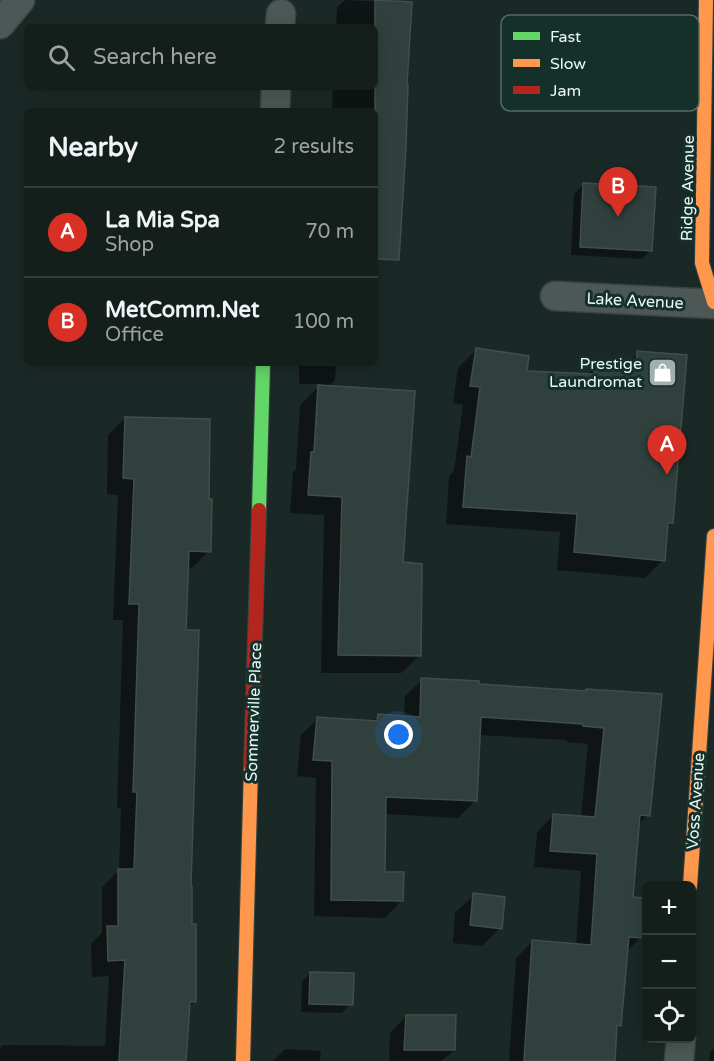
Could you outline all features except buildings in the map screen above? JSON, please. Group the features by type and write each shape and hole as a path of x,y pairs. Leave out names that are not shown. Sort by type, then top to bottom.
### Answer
{"street":[{"path":"0,24 20,0"},
{"name":"Ridge Avenue","path":"706,0 702,263 714,303"},
{"path":"275,108 276,90"},
{"name":"Lake Avenue","path":"555,296 714,303"},
{"name":"Sommerville Place","path":"243,1061 262,366"},
{"name":"Voss Avenue","path":"690,881 714,537"},
{"path":"680,1061 681,1043"}],"traffic: fast":[{"path":"259,510 263,366"}],"traffic: slow":[{"path":"706,0 702,263 714,302"},
{"path":"690,881 714,536"},
{"path":"243,1061 251,766"}],"traffic: jam":[{"path":"251,766 259,510"}],"place":[{"name":"MetComm.Net","path":"618,217"},
{"name":"Prestige Laundromat","path":"663,372"},
{"name":"La Mia Spa","path":"667,475"}]}
